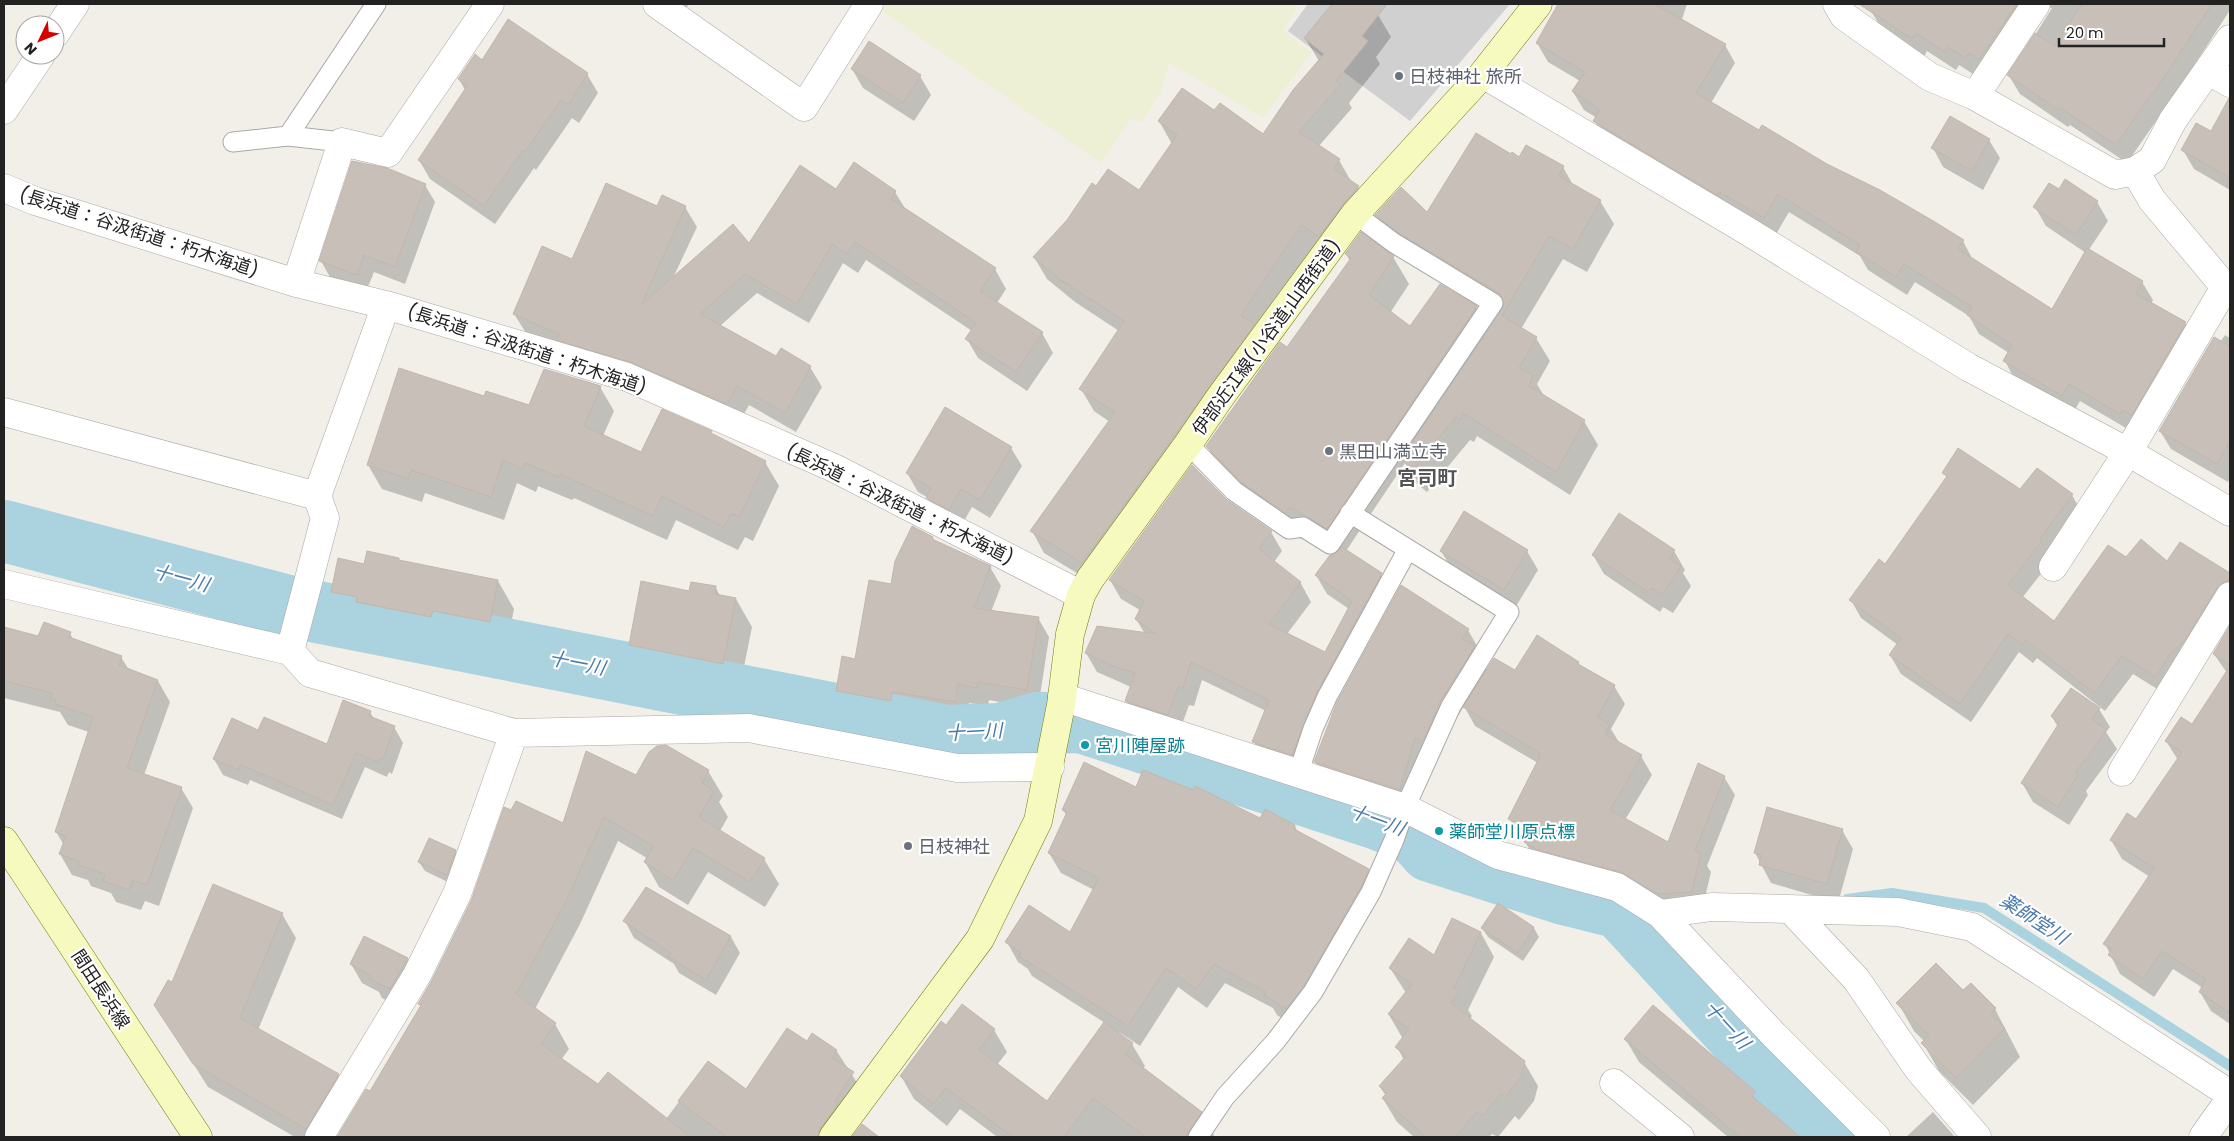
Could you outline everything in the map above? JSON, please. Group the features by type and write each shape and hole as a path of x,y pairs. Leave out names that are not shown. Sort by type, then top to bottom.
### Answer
{"main road":[{"name":"伊部近江線(小谷道;山西街道)","path":"833,1137 980,939 1038,821 1062,701 1070,634 1081,595 1090,579 1221,396 1355,214 1483,74 1538,4"},
{"name":"間田長浜線","path":"4,841 198,1137"}],"street":[{"path":"65,19 75,4"},
{"path":"296,283 342,142 388,153 490,4"},
{"path":"657,4 804,107 869,4"},
{"path":"1837,4 1844,16 1930,77 1975,96 2115,175 2135,170 2152,160 2173,120 2220,77 2230,39"},
{"path":"1975,96 2036,4"},
{"path":"4,110 34,65"},
{"path":"1483,74 1744,229 1968,367 2128,452 2230,512"},
{"path":"2053,567 2128,452 2228,288 2152,200 2135,170"},
{"name":"(長浜道：谷汲街道：朽木海道)","path":"4,188 35,202 296,283 386,304 627,377 834,468 1081,595"},
{"path":"290,651 325,518 317,496 386,304"},
{"path":"4,412 317,496"},
{"path":"4,584 290,651 310,673 514,732 749,728 957,768 1050,767"},
{"path":"2122,772 2230,596"},
{"path":"1062,701 1298,774 1404,813 1498,855 1617,887 1660,914 1774,1035 1876,1137"},
{"path":"318,1137 417,975 457,894 514,732"},
{"path":"1660,914 1712,907 1792,911 1898,912 1972,928 2230,1094"},
{"path":"1792,911 1856,980 1919,1070 1978,1137"},
{"path":"1614,1083 1680,1137"},
{"path":"2203,1137 2230,1099"}],"lane":[{"path":"288,136 376,4"},
{"path":"233,142 288,136 342,142"},
{"path":"1188,444 1234,491 1289,529 1303,527 1330,544 1493,303 1394,243 1355,214"},
{"path":"1198,1137 1225,1097 1275,1042 1313,992 1371,892 1451,706 1509,612 1350,513"},
{"path":"1298,774 1313,729 1327,697 1408,549"}],"shaded area":[{"name":"日枝神社 旅所","path":"1308,4 1510,4 1410,121 1288,31"}],"green space":[{"path":"882,4 1299,4 1283,31 1312,52 1263,118 1169,63 1161,92 1142,122 1131,119 1101,163 879,9"}],"building":[{"path":"1332,4 1387,4 1362,36 1368,41 1336,81 1340,85 1299,132 1340,159 1334,169 1359,186 1342,205 1319,237 1301,225 1241,315 1255,324 1082,563 1030,531 1115,412 1079,389 1124,321 1061,280 1033,257 1067,220 1092,183 1096,186 1108,169 1139,190 1177,135 1158,121 1182,88 1214,110 1220,103 1263,134 1293,90 1324,54 1304,38"},
{"path":"1558,4 1654,4 1726,44 1696,93 1759,130 1762,125 1827,164 1880,190 1935,222 1964,240 1958,249 2052,309 2087,248 2143,281 2136,294 2186,322 2132,415 2122,410 2120,414 2069,384 2062,396 2003,361 2012,345 1967,315 1972,307 1904,264 1896,277 1856,252 1860,245 1778,194 1764,218 1719,192 1717,195 1593,121 1600,110 1572,91 1585,72 1536,43"},
{"path":"1859,4 2017,4 1979,59 1969,53 1965,58 1948,47 1945,52 1916,33 1912,39"},
{"path":"2082,4 2212,4 2153,94 2116,145 2059,107 2057,109 2007,75 2035,33 2054,46"},
{"path":"508,19 588,73 568,105 561,100 484,206 418,160 467,86 458,79 475,54 482,60"},
{"path":"869,41 921,75 903,103 851,69"},
{"path":"2229,98 2230,178 2181,150 2196,123 2211,131"},
{"path":"1950,116 1990,139 1972,171 1931,148"},
{"path":"1476,133 1519,157 1526,145 1564,166 1559,176 1601,200 1573,249 1549,236 1502,316 1537,337 1519,368 1533,375 1529,386 1585,420 1556,472 1463,413 1460,420 1456,417 1413,469 1401,459 1502,309 1504,303 1499,293 1400,234 1375,215 1401,187 1427,212"},
{"path":"352,161 387,168 426,184 395,267 364,255 357,275 319,261"},
{"path":"854,162 896,191 891,199 996,268 980,291 1043,332 1016,372 965,339 976,323 855,242 846,254 832,244 797,304 745,274 700,314 776,356 781,348 811,366 785,413 737,386 727,404 633,363 556,340 559,334 513,314 542,246 572,259 606,183 657,206 662,195 686,206 641,305 733,224 749,243 800,165 836,189"},
{"path":"2065,179 2098,201 2076,235 2033,207 2049,183 2059,189"},
{"path":"1361,232 1394,256 1369,295 1410,326 1440,284 1477,306 1327,529 1290,507 1285,513 1241,482 1206,446 1280,342 1287,347 1351,258 1345,254"},
{"path":"2214,337 2230,346 2230,441 2217,464 2159,431"},
{"path":"399,368 484,396 486,391 529,405 544,369 601,386 584,426 641,452 662,409 712,431 711,433 766,461 739,517 731,513 724,527 662,496 653,516 560,474 559,477 525,463 522,469 503,460 491,497 411,470 408,479 367,465"},
{"path":"945,407 1012,447 980,500 961,489 949,510 926,498 931,488 906,473"},
{"path":"1958,448 2020,489 2037,468 2073,494 2040,539 2042,541 2008,585 2054,621 2108,545 2126,557 2141,539 2167,561 2180,542 2230,573 2230,580 2222,583 2217,588 2185,640 2169,655 2156,677 2122,656 2094,693 2026,640 2022,645 2008,634 1960,704 1889,655 1901,638 1849,600 1879,559 1885,564 1947,476 1942,473"},
{"path":"1192,465 1227,500 1272,531 1259,549 1301,582 1269,624 1325,652 1352,601 1315,575 1330,555 1335,554 1342,547 1382,573 1317,692 1292,755 1252,742 1269,700 1191,662 1183,688 1178,687 1168,715 1125,701 1135,673 1115,667 1085,653 1097,626 1156,634 1135,619 1144,601 1109,580"},
{"path":"1464,511 1528,550 1504,590 1440,551"},
{"path":"1619,513 1675,550 1669,559 1681,566 1662,595 1652,588 1649,593 1592,555"},
{"path":"912,526 933,537 932,539 991,566 974,608 1039,617 1027,690 978,682 977,688 958,684 956,702 892,692 891,701 836,691 842,656 855,659 869,580 891,584 895,561"},
{"path":"367,551 399,558 399,560 498,580 490,622 433,611 431,617 356,602 357,597 331,592 338,558 364,564"},
{"path":"641,581 689,591 691,582 716,586 715,594 736,598 723,664 629,645"},
{"path":"1401,585 1469,629 1462,639 1475,646 1441,700 1423,741 1415,738 1400,790 1314,762 1337,702"},
{"path":"44,622 71,632 69,637 122,656 119,665 158,680 127,768 182,787 147,885 133,880 129,890 103,881 105,874 78,865 79,861 59,854 66,836 55,832 93,717 55,704 56,700 50,698 52,693 4,681 4,627 38,636"},
{"path":"2230,625 2230,665 2213,654"},
{"path":"1537,635 1579,662 1578,664 1615,685 1598,717 1610,725 1605,734 1642,755 1610,810 1668,842 1698,763 1725,776 1695,851 1701,853 1692,892 1657,894 1621,872 1538,850 1524,842 1530,830 1508,819 1541,754 1463,707 1494,658 1515,670"},
{"path":"2230,666 2230,1013 2199,992 2206,979 2162,951 2143,979 2108,955 2112,949 2103,944 2154,868 2110,840 2127,813 2136,819 2182,752 2165,741 2181,717 2192,724"},
{"path":"2071,688 2100,708 2092,719 2107,730 2075,773 2078,775 2058,807 2021,783 2059,723 2051,716"},
{"path":"343,700 371,711 369,716 395,726 383,759 380,758 378,762 356,753 333,805 241,765 239,770 213,759 232,718 258,730 264,717 327,744"},
{"path":"666,745 709,770 702,783 714,791 699,817 765,858 750,882 693,848 673,881 644,862 653,846 604,817 567,899 516,994 556,1023 541,1044 598,1084 608,1072 691,1137 337,1137 366,1089 370,1091 421,1005 418,1004 471,901 504,807 511,810 516,801 563,823 586,751 636,775 649,752 657,746"},
{"path":"1084,762 1136,787 1143,770 1193,790 1195,786 1260,818 1265,809 1295,825 1294,829 1369,869 1361,887 1304,986 1286,1009 1264,995 1266,992 1214,964 1196,989 1166,968 1128,1026 1019,956 1021,953 1005,942 1029,905 1070,932 1099,878 1048,853 1067,812 1062,810"},
{"path":"1767,807 1843,829 1827,884 1759,865 1761,855 1754,853"},
{"path":"429,838 456,850 447,875 418,862"},
{"path":"213,884 283,913 240,1018 339,1074 306,1129 193,1064 154,1005 168,980 172,982"},
{"path":"646,887 731,936 706,980 669,957 671,953 623,921"},
{"path":"1498,903 1534,927 1518,953 1481,928"},
{"path":"1452,918 1481,932 1454,988 1459,992 1451,1003 1525,1061 1521,1077 1505,1097 1501,1093 1483,1116 1478,1111 1455,1137 1426,1137 1382,1098 1387,1093 1379,1086 1406,1056 1395,1047 1409,1029 1388,1014 1412,984 1389,968 1409,938 1434,955"},
{"path":"364,936 408,958 390,989 370,979 371,976 350,964"},
{"path":"1936,963 1963,990 1971,983 1996,1008 1991,1014 2005,1028 1956,1078 1921,1043 1929,1035 1896,1003"},
{"path":"962,1004 995,1029 979,1050 1047,1101 1104,1022 1133,1043 1125,1054 1202,1112 1185,1137 1146,1137 1093,1098 1064,1137 1013,1137 946,1088 933,1104 900,1076 941,1021 946,1025"},
{"path":"1653,1005 1756,1092 1752,1096 1800,1137 1740,1137 1624,1039"},
{"path":"787,1028 807,1041 812,1033 837,1050 832,1058 854,1072 835,1101 838,1104 820,1128 818,1137 727,1137 678,1101 708,1061 746,1089"},
{"path":"862,1124 879,1137 852,1137"}],"waterway":[{"name":"十一川","path":"4,531 292,607 946,736 1000,734 1038,723 1081,722 1378,819 1415,834 1430,851 1564,894 1620,908 1831,1137"},
{"name":"薬師堂川","path":"1847,899 1892,893 1984,908 2230,1066"}],"place":[{"name":"日枝神社 旅所","path":"1399,76"},
{"name":"黒田山満立寺","path":"1329,451"},
{"name":"宮川陣屋跡","path":"1085,745"},
{"name":"薬師堂川原点標","path":"1439,831"},
{"name":"日枝神社","path":"908,846"}],"district":[{"name":"宮司町","path":"1427,478"}]}
